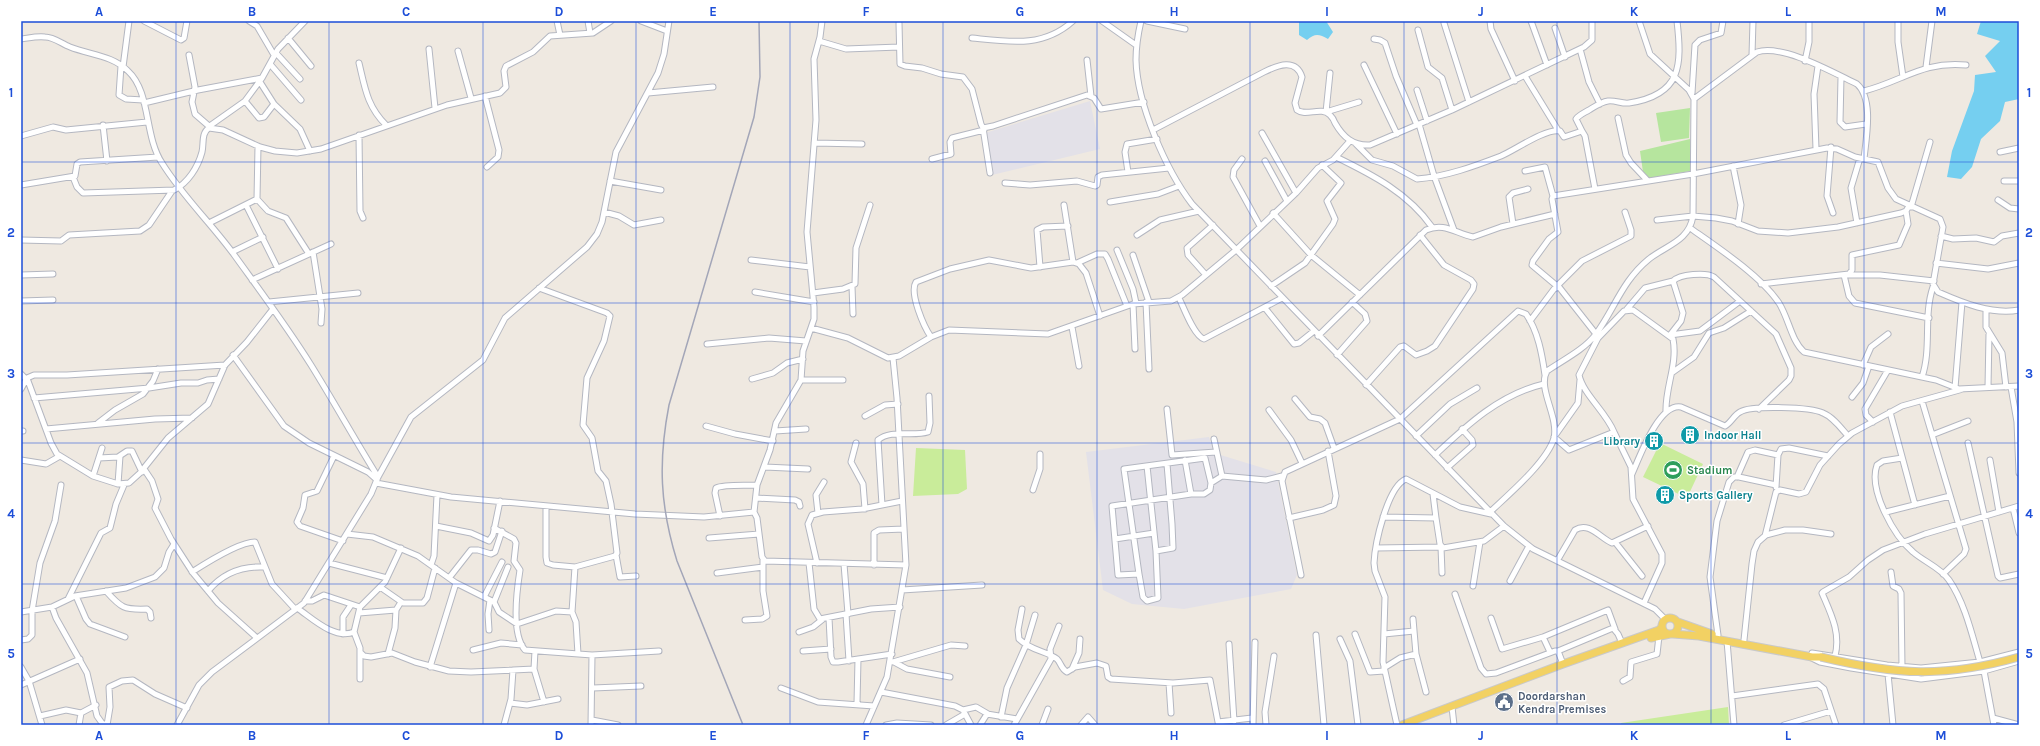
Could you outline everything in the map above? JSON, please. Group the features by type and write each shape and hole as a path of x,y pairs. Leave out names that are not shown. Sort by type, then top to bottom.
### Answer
{"main road":[{"path":"1414,725 1563,664 1659,630 1666,619 1671,617 1678,622 1718,635 1866,666 1924,673 1976,668 2019,657"},
{"path":"1671,634 1679,628 1678,622"},
{"path":"1662,627 1665,632 1671,634"},
{"path":"1402,725 1452,709 1564,667 1659,636 1687,634 1812,655"}],"street":[{"path":"129,21 118,89 119,95 126,99 143,102 195,90 261,80"},
{"path":"144,21 181,40 184,38 187,21"},
{"path":"249,21 257,26 275,54 300,79"},
{"path":"21,240 61,241 69,236 140,231 149,225 172,191 179,187 193,173 198,162 204,134 209,127 245,101 261,80 275,54 305,21"},
{"path":"557,21 560,35"},
{"path":"588,21 590,33"},
{"path":"189,55 195,90 192,102 195,114 209,127 223,130 258,146 287,152 310,151 435,108 471,98 500,93 505,90 505,69 508,64 533,52 550,36 590,33 598,31 611,21"},
{"path":"641,21 667,31"},
{"path":"177,725 199,685 212,672 305,601 371,494 411,417 483,360 502,322 593,241 600,228 618,146 648,93 660,66 669,21"},
{"path":"745,620 762,619 767,616 764,591 763,560 757,514 754,512 757,485 773,441 779,417 801,380 806,341 814,314 807,232 816,111 814,59 820,40 822,21"},
{"path":"972,38 1035,41 1054,35 1073,21"},
{"path":"1102,21 1136,45"},
{"path":"1140,21 1136,45 1137,71 1144,102 1153,130 1169,168 1179,186 1212,226 1504,526 1529,546 1655,609 1666,619"},
{"path":"1147,21 1185,29"},
{"path":"1490,21 1491,29 1515,80"},
{"path":"1530,21 1547,65"},
{"path":"1353,142 1370,146 1452,110 1580,49 1592,40 1592,21"},
{"path":"1639,21 1650,54 1693,96"},
{"path":"1595,190 1585,136 1577,122 1577,117 1607,101 1627,104 1652,97 1676,78 1680,63 1677,21"},
{"path":"1545,375 1547,371 1576,352 1596,334 1622,288 1631,276 1649,260 1682,238 1690,228 1693,216 1693,96 1695,45 1700,40 1721,33 1723,21"},
{"path":"1752,55 1751,33 1753,21"},
{"path":"1805,61 1809,42 1808,21"},
{"path":"1898,21 1898,42 1903,77"},
{"path":"1926,67 1932,21"},
{"path":"898,23 899,62 902,66 922,68 941,74 959,76 966,80 972,89 981,124 984,129 990,173"},
{"path":"1444,23 1469,102"},
{"path":"1555,28 1565,56"},
{"path":"1418,30 1428,67 1442,78 1452,110"},
{"path":"21,39 46,37 72,47 95,53 122,66 137,82 158,157 179,187 232,252 269,302 311,365 377,480"},
{"path":"288,38 311,66"},
{"path":"1374,39 1385,43 1396,76 1418,125 1434,176 1454,230"},
{"path":"820,40 846,49 899,47"},
{"path":"429,49 435,108"},
{"path":"1580,49 1589,82 1600,104"},
{"path":"1693,96 1752,55 1762,50 1775,50 1818,66 1857,84 1864,91 1867,103 1862,159 1851,188 1857,223"},
{"path":"458,51 471,98"},
{"path":"1087,60 1091,96 1102,109 1144,102"},
{"path":"359,63 368,99 373,110 386,125"},
{"path":"270,64 301,100"},
{"path":"1153,130 1264,72 1285,64 1295,66 1302,77 1295,103 1297,110 1301,112 1326,112 1359,102"},
{"path":"1864,91 1883,86 1926,67 1948,64 1966,65"},
{"path":"1364,65 1397,134"},
{"path":"1816,149 1814,94 1818,66"},
{"path":"1326,112 1330,74"},
{"path":"1525,76 1558,130 1564,136 1582,131"},
{"path":"1841,77 1840,122 1845,127 1866,124"},
{"path":"261,80 274,104 300,129 310,151"},
{"path":"648,93 713,87"},
{"path":"1417,90 1427,121"},
{"path":"485,96 499,150 498,157 487,167"},
{"path":"932,159 952,154 950,142 952,138 1083,96 1091,96"},
{"path":"245,101 260,118 264,117 274,104"},
{"path":"1326,112 1330,115 1340,131 1372,160 1393,166 1415,179 1434,176 1489,160 1524,145 1535,137 1558,130"},
{"path":"1618,118 1626,155 1630,163 1647,180"},
{"path":"21,136 53,127 66,130 103,125 147,122"},
{"path":"103,125 107,161"},
{"path":"1262,133 1296,194"},
{"path":"359,135 360,211 363,218"},
{"path":"1128,172 1125,152 1127,144 1157,139"},
{"path":"811,328 844,337 888,358 893,358 938,333 954,330 1048,334 1072,327 1134,304 1171,301 1179,298 1236,250 1273,213 1296,194 1315,170 1336,157 1353,142"},
{"path":"1657,220 1693,216 1724,219 1758,232 1788,233 1832,228 1906,211 1910,206 1930,142"},
{"path":"814,143 862,144"},
{"path":"258,146 257,199 268,211 286,218 311,253 320,296 323,317 321,323"},
{"path":"1831,147 1827,192 1833,213"},
{"path":"1553,196 1647,180 1693,174 1831,147 1862,159 1878,162 1886,183 1898,201 1940,219 1943,223 1930,298 1927,356 1922,377"},
{"path":"2000,152 2019,148"},
{"path":"21,186 73,176 76,174 78,162 158,157"},
{"path":"1336,157 1392,188 1414,205 1432,227"},
{"path":"1242,159 1234,170 1233,177 1260,226"},
{"path":"1264,161 1287,201"},
{"path":"1271,286 1297,269 1311,255 1333,224 1335,219 1327,201 1341,183 1322,165"},
{"path":"1733,166 1741,205 1738,224"},
{"path":"1525,171 1545,167 1553,196 1552,199 1557,234 1549,239 1532,263 1534,268 1564,291 1596,334"},
{"path":"1005,183 1030,185 1077,181 1095,186 1097,185 1100,176 1169,168"},
{"path":"73,176 77,188 83,193 172,191"},
{"path":"610,181 661,190"},
{"path":"2004,181 2019,181"},
{"path":"1110,202 1158,194 1179,186"},
{"path":"1513,224 1509,197 1513,193 1528,189"},
{"path":"209,224 257,199"},
{"path":"1998,200 2010,208 2019,209"},
{"path":"246,205 278,269"},
{"path":"813,293 852,286 856,282 856,248 870,205"},
{"path":"1064,205 1075,263 1083,268 1100,316"},
{"path":"1137,235 1160,220 1199,211"},
{"path":"1844,275 1852,271 1852,255 1899,245 1908,224 1906,211"},
{"path":"604,212 618,216 634,225 661,220"},
{"path":"1530,321 1557,286 1582,261 1631,236 1631,230 1625,212"},
{"path":"1273,213 1311,255 1360,295"},
{"path":"1318,336 1420,235 1432,227 1442,226 1473,237 1513,224 1555,214"},
{"path":"1040,267 1037,230 1046,226 1068,226"},
{"path":"1206,275 1186,251 1188,246 1212,226"},
{"path":"1690,228 1761,284 1779,303 1797,342 1804,352 1922,377 1943,382 1955,388 1963,389"},
{"path":"1941,236 1953,239 1976,238 1994,242 2002,236 2019,233"},
{"path":"1366,384 1400,347 1404,346 1416,355 1435,346 1473,289 1474,284 1471,280 1444,265 1420,235"},
{"path":"232,252 263,237"},
{"path":"252,280 331,244"},
{"path":"1117,250 1133,289 1135,349"},
{"path":"931,336 925,329 920,314 914,288 916,282 950,269 988,260 1002,261 1027,268 1075,263 1097,254 1105,254 1127,306"},
{"path":"1134,255 1148,302 1149,369"},
{"path":"751,260 810,267"},
{"path":"1936,263 1988,269 2019,263"},
{"path":"21,275 54,274"},
{"path":"1491,513 1531,472 1578,403 1580,380 1579,371 1598,338 1616,318 1627,309 1645,288 1673,281 1680,277 1711,275 1776,334 1792,371 1789,380 1759,408"},
{"path":"1844,275 1849,296 1855,303 1929,318"},
{"path":"1761,284 1844,275 1880,275 1934,281"},
{"path":"1670,335 1681,320 1683,313 1673,281"},
{"path":"852,286 853,314"},
{"path":"1933,287 1938,292 1962,302 1986,309 2006,312 2019,310"},
{"path":"539,288 607,313 610,316 604,341 587,378 583,425 592,438 598,471 606,481 612,512 616,555 620,577 636,576"},
{"path":"755,292 814,302"},
{"path":"269,302 358,293"},
{"path":"1179,298 1196,332 1200,338 1204,339 1282,298"},
{"path":"21,301 53,300"},
{"path":"1670,335 1700,331 1740,301"},
{"path":"1337,355 1367,321 1365,314 1352,302"},
{"path":"1955,388 1962,302"},
{"path":"1265,308 1294,344 1300,343 1314,331"},
{"path":"21,374 27,378 54,450 60,456 93,476 121,484 129,483 143,470 162,444 203,409 211,398 225,365 247,342 273,309"},
{"path":"1627,309 1633,310 1670,335 1674,341 1673,372 1666,394 1666,412"},
{"path":"1986,309 1985,324 1989,334 2002,353 2008,387 2017,422 2019,473"},
{"path":"1212,483 1222,476 1266,480 1282,476 1288,469 1400,419 1518,311 1524,312 1530,321 1541,352 1545,375 1544,384 1554,420 1554,437 1566,449 1569,450 1614,432"},
{"path":"1673,372 1694,357 1709,333 1724,328 1751,311"},
{"path":"1072,327 1079,366"},
{"path":"1863,365 1871,347 1888,334"},
{"path":"1988,387 1989,334"},
{"path":"708,344 769,338 806,341"},
{"path":"233,356 284,426 294,434 334,456 368,472 377,480 437,495 612,512 682,517 720,516 754,512"},
{"path":"866,725 881,692 892,662 906,565 898,404 893,358"},
{"path":"752,379 771,374 787,363 803,359"},
{"path":"21,389 27,378 34,375 67,375 225,365"},
{"path":"1852,397 1863,383 1870,366"},
{"path":"98,424 115,410 135,400 149,388 158,369"},
{"path":"1873,422 1866,415 1865,409 1888,370"},
{"path":"34,398 149,388 182,383 202,383 211,379 219,379"},
{"path":"801,380 843,380"},
{"path":"1580,380 1608,418 1632,474 1632,495 1660,548 1662,561 1644,604"},
{"path":"1435,455 1482,413 1511,396 1526,389 1544,384"},
{"path":"1776,492 1780,490 1799,494 1806,492 1820,465 1848,436 1902,406 1963,389 2019,386"},
{"path":"1416,436 1450,404 1477,388"},
{"path":"882,505 878,440 884,437 899,434 928,432 930,423 929,396"},
{"path":"1295,399 1310,417 1323,420 1334,448"},
{"path":"1922,400 1966,551 1943,574"},
{"path":"865,416 885,405 898,404"},
{"path":"1632,474 1644,447 1666,412 1673,406 1681,407 1725,426 1742,411 1759,408 1815,410 1829,416 1848,436"},
{"path":"1167,409 1172,455 1216,452"},
{"path":"1269,410 1291,440 1302,463"},
{"path":"1890,412 1915,505"},
{"path":"46,430 155,419 192,418"},
{"path":"1932,435 1968,421"},
{"path":"706,426 735,434 773,441"},
{"path":"775,431 806,429"},
{"path":"1447,468 1473,445 1472,440 1462,430"},
{"path":"1214,439 1222,476"},
{"path":"856,443 851,462 863,484 865,509"},
{"path":"1968,443 1998,577 2019,574"},
{"path":"1765,536 1776,492 1779,451 1784,447 1828,456"},
{"path":"93,476 102,448"},
{"path":"1718,635 1716,610 1710,580 1718,518 1730,482 1737,477 1748,452 1755,450 1778,455"},
{"path":"99,458 120,456 127,451 132,452 152,481 158,499 155,508 174,544 192,572 218,603 257,638"},
{"path":"1290,518 1323,510 1334,505 1336,496 1328,452"},
{"path":"1033,490 1040,469 1040,454"},
{"path":"21,460 46,464 60,456"},
{"path":"68,599 102,532 110,528 121,484 120,456"},
{"path":"334,456 318,491 305,495 303,508 297,522 300,526 343,541"},
{"path":"1139,574 1118,575 1112,506 1130,502 1151,500 1169,498 1191,494 1204,494 1210,490 1212,483 1205,458 1124,469 1130,502 1143,597 1147,601 1158,598 1156,551 1151,500 1147,466"},
{"path":"1902,458 1883,461 1876,468 1876,485 1886,512 1894,531 1902,542 1949,580 1957,596 1980,662"},
{"path":"1185,460 1191,494"},
{"path":"1990,460 1999,512"},
{"path":"1156,551 1172,548 1172,524 1167,464"},
{"path":"764,466 808,469"},
{"path":"1282,476 1300,575"},
{"path":"1737,477 1776,485"},
{"path":"1397,725 1384,670 1385,600 1375,568 1376,548 1386,506 1403,480 1409,480 1460,507 1491,513"},
{"path":"818,513 816,495 824,482"},
{"path":"21,640 28,639 32,635 32,611 40,564 55,521 62,485"},
{"path":"720,516 715,493 716,488 727,485 734,487 757,485"},
{"path":"1434,494 1441,547 1442,573"},
{"path":"380,587 401,602 425,602 433,566 437,495"},
{"path":"1886,512 1950,496"},
{"path":"756,498 795,500 799,502 800,506"},
{"path":"436,526 470,533 487,541 491,540 500,501"},
{"path":"817,563 808,524 810,518 818,513 865,509 902,501"},
{"path":"546,506 547,563 575,567 616,555"},
{"path":"1835,656 1838,643 1835,626 1822,593 1849,577 1873,556 1902,542 1959,523 2019,506"},
{"path":"2013,508 2019,533"},
{"path":"1383,517 1436,518"},
{"path":"1376,548 1445,548 1480,542 1492,536 1504,526"},
{"path":"1557,561 1575,530 1578,528 1590,528 1610,542 1615,542 1648,526"},
{"path":"494,528 510,535 516,543 514,561 520,570 516,589 517,624 522,645 527,651 592,655 659,651"},
{"path":"874,564 874,533 879,530 904,529"},
{"path":"1744,640 1754,551 1758,542 1765,536 1782,531 1796,530 1831,534"},
{"path":"449,578 471,550 478,550 491,554 495,552 502,531"},
{"path":"1115,539 1154,533"},
{"path":"347,534 373,537 418,556 456,583 492,601 500,612 517,624"},
{"path":"709,538 759,534"},
{"path":"192,572 210,560 253,541 257,546 264,567 274,588 296,609 330,630 343,634 354,632"},
{"path":"1473,586 1480,542"},
{"path":"1615,542 1642,576"},
{"path":"21,612 52,606 76,596 126,588 155,578 164,568 169,552 174,544"},
{"path":"1510,581 1529,546"},
{"path":"360,680 361,653 354,632 360,607 387,578 401,548"},
{"path":"763,560 768,562 906,565"},
{"path":"484,597 502,562"},
{"path":"329,563 387,578"},
{"path":"809,563 814,609 818,616 823,620"},
{"path":"844,564 849,661"},
{"path":"208,591 215,583 241,568 264,567"},
{"path":"489,630 488,614 492,601 508,567"},
{"path":"575,567 572,612 576,622 578,654"},
{"path":"717,573 763,567"},
{"path":"1891,572 1893,586 1901,592 1902,667"},
{"path":"430,667 456,583"},
{"path":"902,590 982,585"},
{"path":"106,591 121,607 131,609 147,609 150,612 151,618"},
{"path":"1455,594 1481,668 1486,674 1496,673 1550,652 1558,651 1612,628 1615,629"},
{"path":"305,601 312,601 324,595 360,607"},
{"path":"76,596 86,619 90,624 125,637"},
{"path":"388,654 395,628 396,610 401,602"},
{"path":"343,634 343,617 351,605"},
{"path":"52,606 56,618 90,679 90,690 96,705 97,716 102,723 106,725 110,707 109,687 122,681 132,680 155,694 187,708"},
{"path":"799,632 813,627 829,618 871,609 900,607"},
{"path":"1022,609 1018,635 1019,639 1026,645 1057,660 1064,671 1070,672 1078,666 1102,664 1106,666 1108,677 1111,679 1169,683 1210,680 1217,721 1223,723 1252,718"},
{"path":"359,613 396,610"},
{"path":"1491,618 1502,649 1543,637 1608,610 1622,643"},
{"path":"517,624 541,615 556,612 572,612"},
{"path":"1001,717 1007,688 1026,645 1035,615"},
{"path":"829,618 830,649 833,662 892,654"},
{"path":"1413,619 1416,654 1426,692"},
{"path":"1014,725 1052,658 1050,649 1059,626"},
{"path":"1384,634 1414,631"},
{"path":"1356,634 1371,672 1384,670 1400,658 1416,654"},
{"path":"1316,635 1324,725"},
{"path":"1623,681 1630,678 1631,662 1657,654 1659,636"},
{"path":"1543,637 1550,652"},
{"path":"1340,638 1350,661 1358,725"},
{"path":"1072,669 1079,653 1080,639"},
{"path":"1727,641 1734,725"},
{"path":"1253,725 1255,642"},
{"path":"473,650 501,643 522,645"},
{"path":"892,662 951,644 965,646"},
{"path":"1229,644 1234,721"},
{"path":"803,651 830,649"},
{"path":"1558,651 1563,664"},
{"path":"535,652 534,669 544,702"},
{"path":"1812,655 1835,656 1902,667 1927,668 1980,662 2019,652"},
{"path":"361,653 364,656 371,657 396,654 430,667 449,671 472,672 534,669"},
{"path":"592,655 592,722 618,725"},
{"path":"1812,655 1820,662 1921,680 1984,671 2019,661"},
{"path":"1266,725 1265,712 1274,656"},
{"path":"21,685 80,659"},
{"path":"857,703 858,659"},
{"path":"892,662 907,668 950,678"},
{"path":"21,667 29,681 42,725"},
{"path":"1927,668 1928,678"},
{"path":"504,725 510,703 513,670"},
{"path":"1984,671 1994,725"},
{"path":"1888,674 1893,725"},
{"path":"1169,683 1171,713"},
{"path":"1732,696 1818,684 1824,689 1836,725"},
{"path":"592,688 640,686"},
{"path":"781,688 818,702 857,703 874,706"},
{"path":"881,692 955,706 964,712 971,725"},
{"path":"510,703 527,705 558,699"},
{"path":"40,716 66,710 81,713 96,705"},
{"path":"946,725 964,712 976,707 988,714 1017,719"},
{"path":"1042,725 1048,709"},
{"path":"1452,709 1454,725"},
{"path":"1784,725 1831,711"},
{"path":"79,725 81,713"},
{"path":"980,725 988,714"},
{"path":"1081,725 1088,717 1095,725"},
{"path":"1993,718 2019,725"},
{"path":"886,725 897,723 931,725"}],"shaded area":[{"path":"1090,101 1100,149 992,175 985,133"},
{"path":"1209,437 1214,453 1276,472 1297,575 1291,589 1184,609 1132,604 1103,590 1086,452"}],"green space":[{"path":"1690,108 1689,138 1661,142 1656,113"},
{"path":"1690,139 1691,171 1649,178 1643,172 1640,151"},
{"name":"Stadium","path":"1660,443 1703,464 1687,498 1643,477"},
{"path":"916,448 965,450 967,489 958,494 913,496"},
{"path":"1728,707 1729,725 1621,725 1621,723"}],"water":[{"path":"1299,21 1326,21 1333,32 1328,39 1317,35 1312,36 1307,40 1299,35"},
{"path":"1981,21 2017,21 2019,32 2019,99 2005,102 2000,121 1981,139 1972,167 1961,179 1947,177 1952,151 1974,91 1975,75 1996,72 1985,56 2000,41 1977,34"}],"railway":[{"path":"743,725 677,561 671,541 664,502 662,465 665,426 669,405 754,117 760,77 759,21"}],"place":[{"name":"Indoor Hall","path":"1690,435"},
{"name":"Library","path":"1654,441"},
{"name":"Stadium","path":"1673,470"},
{"name":"Sports Gallery","path":"1665,495"},
{"name":"Doordarshan Kendra Premises","path":"1504,702"}]}
